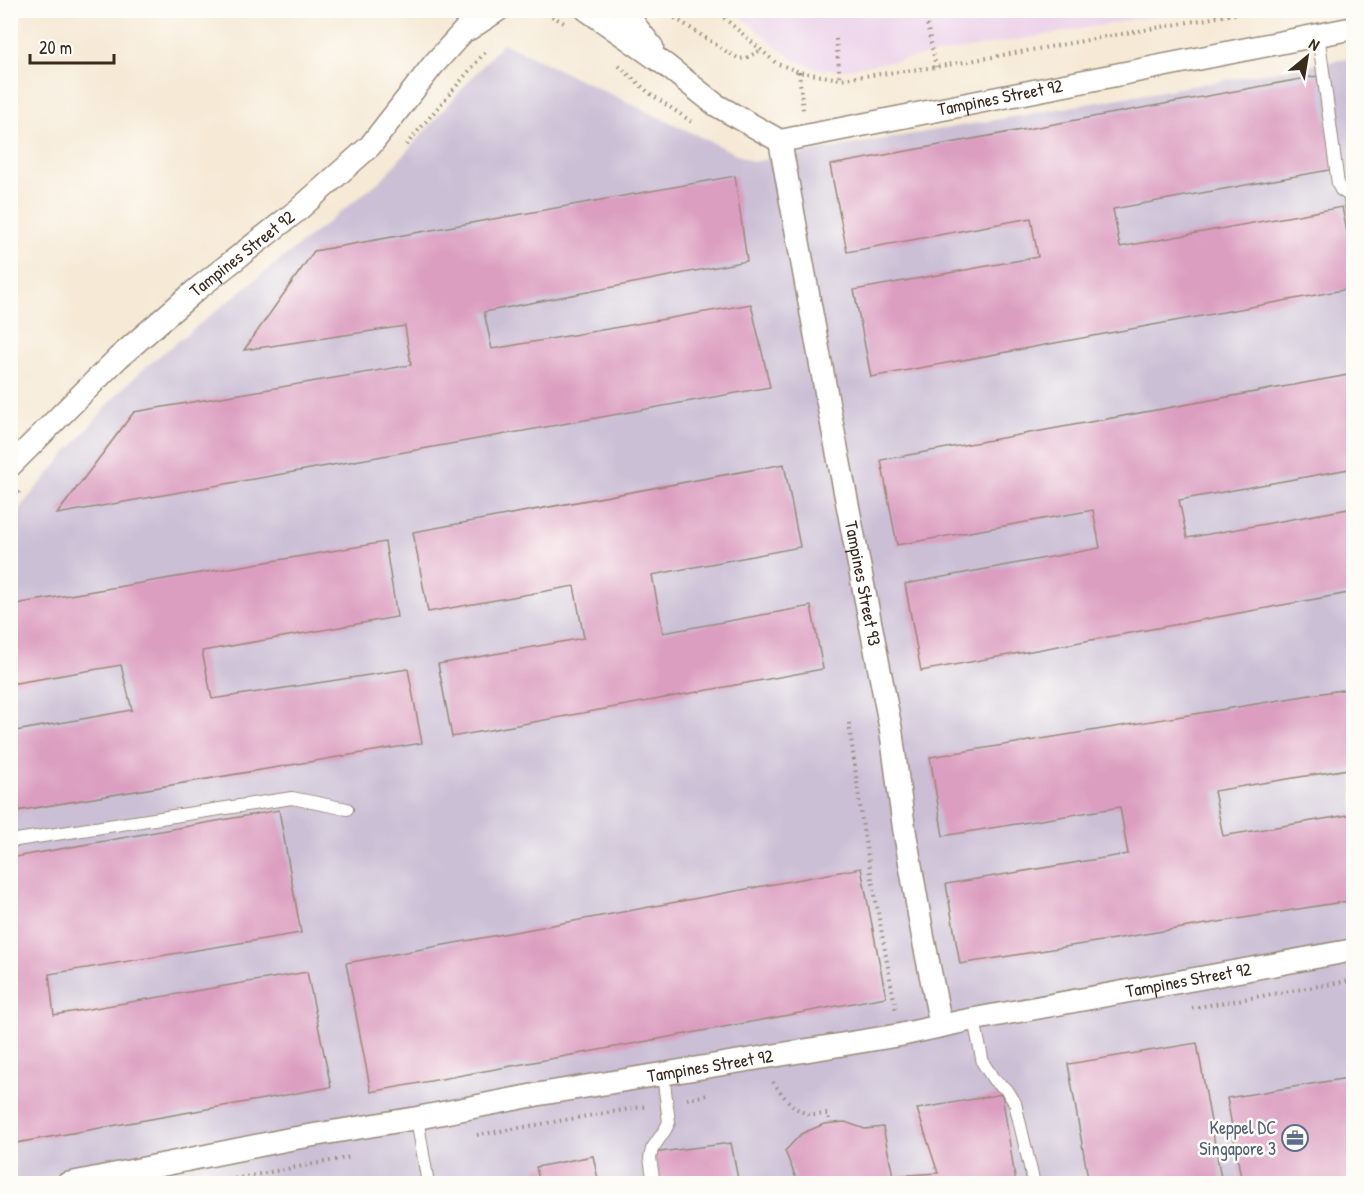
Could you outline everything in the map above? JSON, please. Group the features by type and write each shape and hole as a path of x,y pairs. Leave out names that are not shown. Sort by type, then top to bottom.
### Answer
{"street":[{"name":"Tampines Street 92","path":"10,466 118,358 196,290 298,210 370,146 433,65 480,10"},
{"name":"Tampines Street 92","path":"462,33 498,10"},
{"path":"623,10 666,66"},
{"path":"580,19 666,66 716,105 780,141"},
{"name":"Tampines Street 92","path":"780,141 1353,28"},
{"name":"Tampines Street 93","path":"780,141 891,729 905,839 941,1026"},
{"name":"Tampines Street 92","path":"80,1182 290,1139 417,1118 540,1094 900,1035 1353,950"}],"lane":[{"path":"1318,34 1338,184 1341,190 1349,195 1353,222"},
{"path":"10,841 292,798 347,809"},
{"path":"974,1020 983,1063 994,1080 1007,1090 1015,1103 1034,1184"},
{"path":"654,1184 652,1149 669,1122 663,1075"},
{"path":"417,1118 428,1184"}],"path":[{"path":"666,10 718,47 741,59 761,50"},
{"path":"715,10 776,63 799,72 840,79 936,67 1257,10"},
{"path":"527,14 548,14 580,19"},
{"path":"926,19 936,67"},
{"path":"836,39 840,79"},
{"path":"612,60 649,93 692,122"},
{"path":"799,72 806,135"},
{"path":"849,723 864,835 896,1012"},
{"path":"773,1082 785,1099 797,1108 812,1115 828,1114 829,1121"}],"shaded area":[{"path":"734,11 1184,11 842,70 819,69 796,61"},
{"path":"503,43 753,162 1353,58 1353,1183 11,1184 11,518 120,391 147,366 381,180"}],"building":[{"path":"1317,76 1335,169 1113,209 1120,247 1342,207 1354,268 1354,288 871,377 854,290 1038,257 1031,218 847,252 830,165"},
{"path":"735,176 747,261 484,312 492,349 751,304 770,387 57,514 134,412 411,365 405,326 244,350 314,251"},
{"path":"1354,374 1354,468 1179,500 1187,538 1354,508 1354,592 921,671 905,584 1100,548 1093,510 897,545 881,460"},
{"path":"784,464 800,547 652,575 663,633 811,606 823,669 452,737 438,664 584,638 574,586 428,612 413,532"},
{"path":"385,542 397,617 202,651 212,699 408,669 422,743 10,812 10,732 132,710 121,665 10,684 10,605"},
{"path":"1354,688 1354,768 1214,791 1223,836 1354,814 1354,900 960,964 946,884 1128,854 1120,807 943,836 930,757"},
{"path":"279,810 301,933 49,974 54,1015 307,972 331,1087 10,1144 10,858"},
{"path":"861,868 886,997 371,1092 346,963"},
{"path":"1197,1043 1222,1184 1089,1184 1068,1064"},
{"path":"1354,1077 1354,1184 1242,1184 1227,1098"},
{"path":"1002,1094 1016,1184 778,1184 796,1178 785,1151 801,1134 824,1124 845,1122 865,1129 883,1127 893,1176 938,1173 917,1109"},
{"path":"731,1143 739,1184 659,1184 653,1153"},
{"path":"593,1156 599,1184 540,1184 536,1167"}],"place":[{"name":"Keppel DC Singapore 3","path":"1295,1138"}]}
